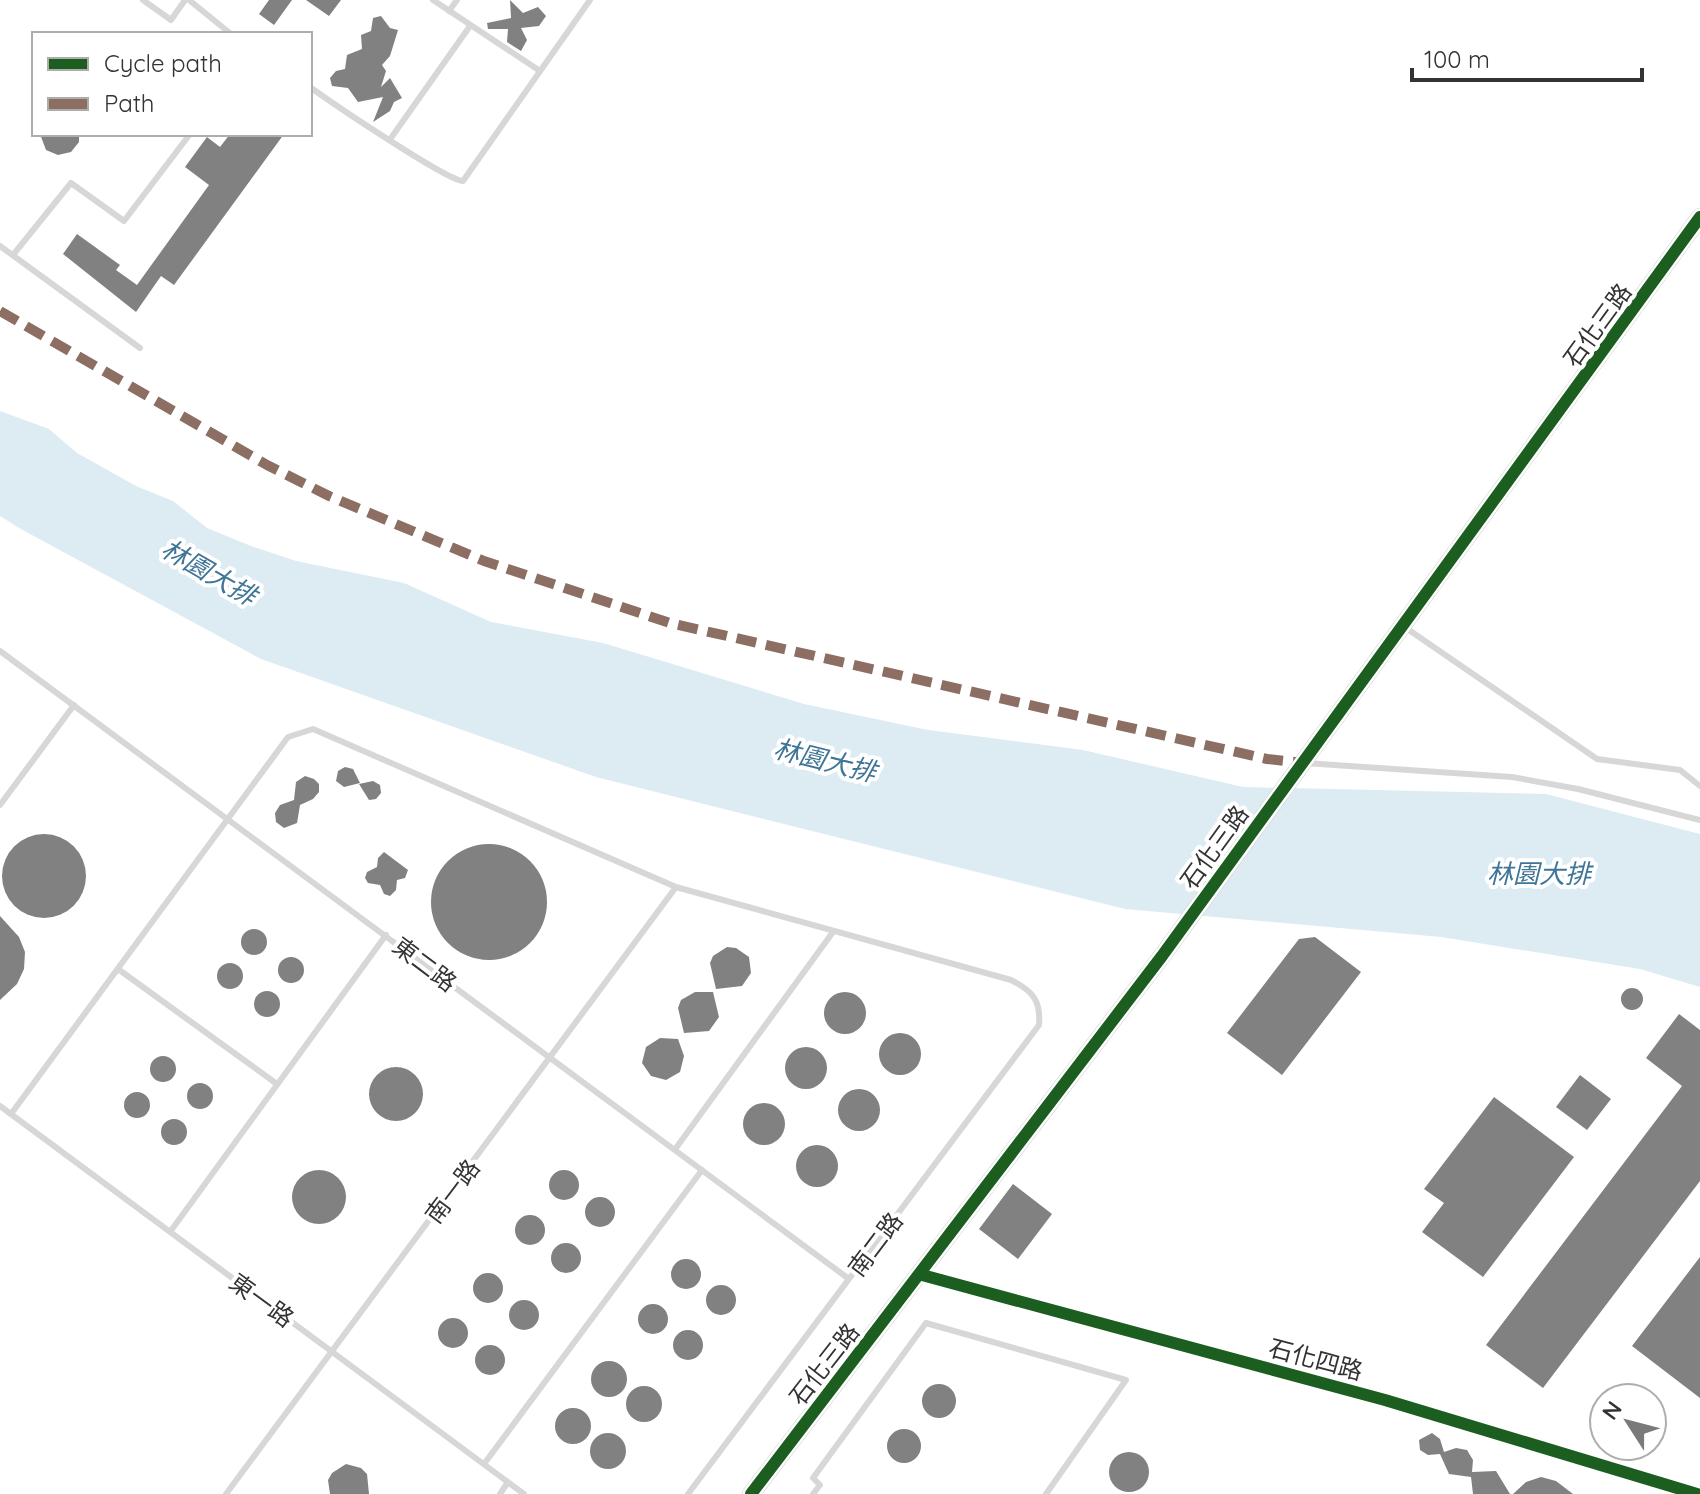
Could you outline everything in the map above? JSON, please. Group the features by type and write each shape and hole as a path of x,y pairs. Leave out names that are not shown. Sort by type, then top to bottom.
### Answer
{"street":[{"name":"石化三路","path":"751,1494 922,1275 1162,956 1700,217"},
{"name":"石化四路","path":"922,1275 1385,1400 1697,1494"}],"lane":[{"path":"143,0 171,20 187,0 228,32"},
{"path":"433,0 540,71"},
{"path":"449,11 457,0"},
{"path":"312,89 344,113 391,138 445,175 463,181 590,0"},
{"path":"391,138 470,26"},
{"path":"13,255 71,183 124,221 188,136"},
{"path":"0,246 140,348"},
{"path":"1403,626 1597,759 1680,770 1700,786"},
{"name":"東二路","path":"0,651 229,817 849,1279"},
{"path":"0,805 74,705"},
{"path":"11,1114 288,737 313,729 676,887 833,932 676,1148"},
{"path":"1308,758 1512,777 1578,789 1700,820"},
{"name":"南一路","path":"226,1494 552,1059 676,887"},
{"name":"南二路","path":"688,1494 1039,1025 1040,1008 1030,990 1011,980 833,932"},
{"path":"170,1232 386,935"},
{"path":"118,969 277,1084"},
{"name":"東一路","path":"0,1106 524,1494"},
{"path":"484,1464 702,1170"},
{"path":"813,1494 820,1485 813,1478 926,1323 1126,1380 1046,1494"},
{"path":"500,1494 508,1482"}],"water":[{"name":"林園大排","path":"0,411 49,429 77,453 136,486 173,501 207,528 251,546 296,561 404,583 491,622 603,643 804,704 928,730 1083,750 1243,787 1546,794 1700,834 1700,987 1640,969 1441,937 1125,909 596,777 261,659 19,528 0,516"}],"building":[{"path":"269,0 292,0 274,25 259,14"},
{"path":"306,0 341,0 329,16"},
{"path":"510,0 523,13 538,7 546,16 539,26 521,28 527,40 521,51 507,42 508,29 488,29 487,23 511,18"},
{"path":"381,16 390,28 398,30 390,56 382,65 386,71 381,87 390,78 402,98 373,122 383,97 358,102 348,88 332,86 330,78 336,71 345,69 347,55 362,49 361,35 371,31 373,18"},
{"path":"41,136 79,136 79,142 71,152 58,155 46,150"},
{"path":"228,136 283,136 174,285 161,276 136,312 63,254 77,234 120,265 116,270 137,285 209,185 185,167 207,137 220,147"},
{"path":"345,767 353,769 360,783 344,787 336,781 338,771"},
{"path":"305,776 319,784 319,792 300,805 297,823 284,828 276,822 275,813 280,805 294,800 296,782"},
{"path":"373,781 380,785 381,793 376,799 369,800 359,784"},
{"path":"44,834 60,837 74,846 83,860 86,876 83,892 74,906 60,915 44,918 28,915 14,906 5,892 2,876 5,860 14,846 28,837"},
{"path":"489,844 511,848 530,861 543,880 547,902 543,924 530,943 511,956 489,960 467,956 448,943 435,924 431,902 435,880 448,861 467,848"},
{"path":"384,852 408,870 405,878 397,880 396,890 390,896 384,894 380,885 368,883 365,878 367,872 377,867 378,858"},
{"path":"0,916 19,937 25,952 24,969 17,984 0,1000"},
{"path":"254,929 263,933 267,942 263,951 254,955 245,951 241,942 245,933"},
{"path":"1315,937 1361,972 1282,1075 1227,1033 1299,939"},
{"path":"727,947 736,948 749,957 751,973 742,986 716,989 710,963 713,956"},
{"path":"291,957 300,961 304,970 300,979 291,983 282,979 278,970 282,961"},
{"path":"230,963 239,967 243,976 239,985 230,989 221,985 217,976 221,967"},
{"path":"1632,988 1640,991 1643,999 1640,1007 1632,1010 1624,1007 1621,999 1624,991"},
{"path":"267,991 276,995 280,1004 276,1013 267,1017 258,1013 254,1004 258,995"},
{"path":"695,992 713,992 719,1017 709,1031 684,1033 678,1008 681,1000"},
{"path":"845,992 860,998 866,1013 860,1028 845,1034 830,1028 824,1013 830,998"},
{"path":"1679,1014 1700,1030 1700,1181 1543,1388 1486,1345 1682,1086 1646,1058"},
{"path":"900,1033 915,1039 921,1054 915,1069 900,1075 885,1069 879,1054 885,1039"},
{"path":"660,1038 678,1039 684,1056 680,1072 666,1080 651,1076 642,1063 646,1047"},
{"path":"806,1047 821,1053 827,1068 821,1083 806,1089 791,1083 785,1068 791,1053"},
{"path":"163,1056 172,1060 176,1069 172,1078 163,1082 154,1078 150,1069 154,1060"},
{"path":"396,1067 415,1075 423,1094 415,1113 396,1121 377,1113 369,1094 377,1075"},
{"path":"1580,1075 1611,1099 1587,1130 1556,1107"},
{"path":"200,1083 209,1087 213,1096 209,1105 200,1109 191,1105 187,1096 191,1087"},
{"path":"859,1089 874,1095 880,1110 874,1125 859,1131 844,1125 838,1110 844,1095"},
{"path":"137,1092 146,1096 150,1105 146,1114 137,1118 128,1114 124,1105 128,1096"},
{"path":"1494,1097 1574,1157 1483,1277 1422,1232 1444,1203 1424,1189"},
{"path":"764,1103 779,1109 785,1124 779,1139 764,1145 749,1139 743,1124 749,1109"},
{"path":"174,1119 183,1123 187,1132 183,1141 174,1145 165,1141 161,1132 165,1123"},
{"path":"817,1145 832,1151 838,1166 832,1181 817,1187 802,1181 796,1166 802,1151"},
{"path":"319,1170 338,1178 346,1197 338,1216 319,1224 300,1216 292,1197 300,1178"},
{"path":"564,1170 570,1171 578,1179 578,1191 570,1199 564,1200 558,1199 550,1191 549,1185 550,1179 558,1171"},
{"path":"1013,1184 1052,1214 1018,1259 979,1229"},
{"path":"600,1197 606,1198 614,1206 614,1218 606,1226 600,1227 594,1226 586,1218 585,1212 586,1206 594,1198"},
{"path":"530,1215 536,1216 544,1224 544,1236 536,1244 530,1245 524,1244 516,1236 515,1230 516,1224 524,1216"},
{"path":"566,1243 572,1244 580,1252 580,1264 572,1272 566,1273 560,1272 552,1264 551,1258 552,1252 560,1244"},
{"path":"1700,1257 1700,1398 1632,1346"},
{"path":"686,1259 696,1264 701,1274 696,1284 686,1289 676,1284 671,1274 676,1264"},
{"path":"488,1273 494,1274 502,1282 502,1294 494,1302 488,1303 482,1302 474,1294 473,1288 474,1282 482,1274"},
{"path":"721,1285 727,1286 735,1294 735,1306 727,1314 721,1315 715,1314 707,1306 706,1300 707,1294 715,1286"},
{"path":"524,1300 530,1301 538,1309 538,1321 530,1329 524,1330 518,1329 510,1321 509,1315 510,1309 518,1301"},
{"path":"653,1304 659,1305 667,1313 667,1325 659,1333 653,1334 647,1333 639,1325 638,1319 639,1313 647,1305"},
{"path":"453,1318 459,1319 467,1327 467,1339 459,1347 453,1348 447,1347 439,1339 438,1333 439,1327 447,1319"},
{"path":"688,1330 694,1331 702,1339 702,1351 694,1359 688,1360 682,1359 674,1351 673,1345 674,1339 682,1331"},
{"path":"490,1345 496,1346 504,1354 504,1366 496,1374 490,1375 484,1374 476,1366 475,1360 476,1354 484,1346"},
{"path":"609,1361 622,1366 627,1379 622,1392 609,1397 596,1392 591,1379 596,1366"},
{"path":"939,1384 951,1389 956,1401 951,1413 939,1418 927,1413 922,1401 927,1389"},
{"path":"644,1386 657,1391 662,1404 657,1417 644,1422 631,1417 626,1404 631,1391"},
{"path":"573,1408 586,1413 591,1426 586,1439 573,1444 560,1439 555,1426 560,1413"},
{"path":"904,1429 916,1434 921,1446 916,1458 904,1463 892,1458 887,1446 892,1434"},
{"path":"608,1433 621,1438 626,1451 621,1464 608,1469 595,1464 590,1451 595,1438"},
{"path":"1432,1433 1440,1439 1444,1452 1456,1448 1467,1450 1473,1460 1472,1472 1496,1471 1510,1494 1473,1494 1471,1477 1449,1474 1440,1454 1428,1455 1420,1450 1419,1440"},
{"path":"1129,1452 1143,1458 1149,1472 1143,1486 1129,1492 1115,1486 1109,1472 1115,1458"},
{"path":"346,1464 361,1468 367,1474 369,1494 330,1494 328,1480 332,1473"},
{"path":"1541,1477 1556,1481 1573,1494 1513,1494 1526,1482"}],"marked path":[{"path":"0,311 267,465 329,496 484,561 670,623 1267,759 1304,763"}],"cycle path":[{"path":"751,1494 1162,956 1700,217"},
{"path":"922,1275 1385,1400 1697,1494"}]}
